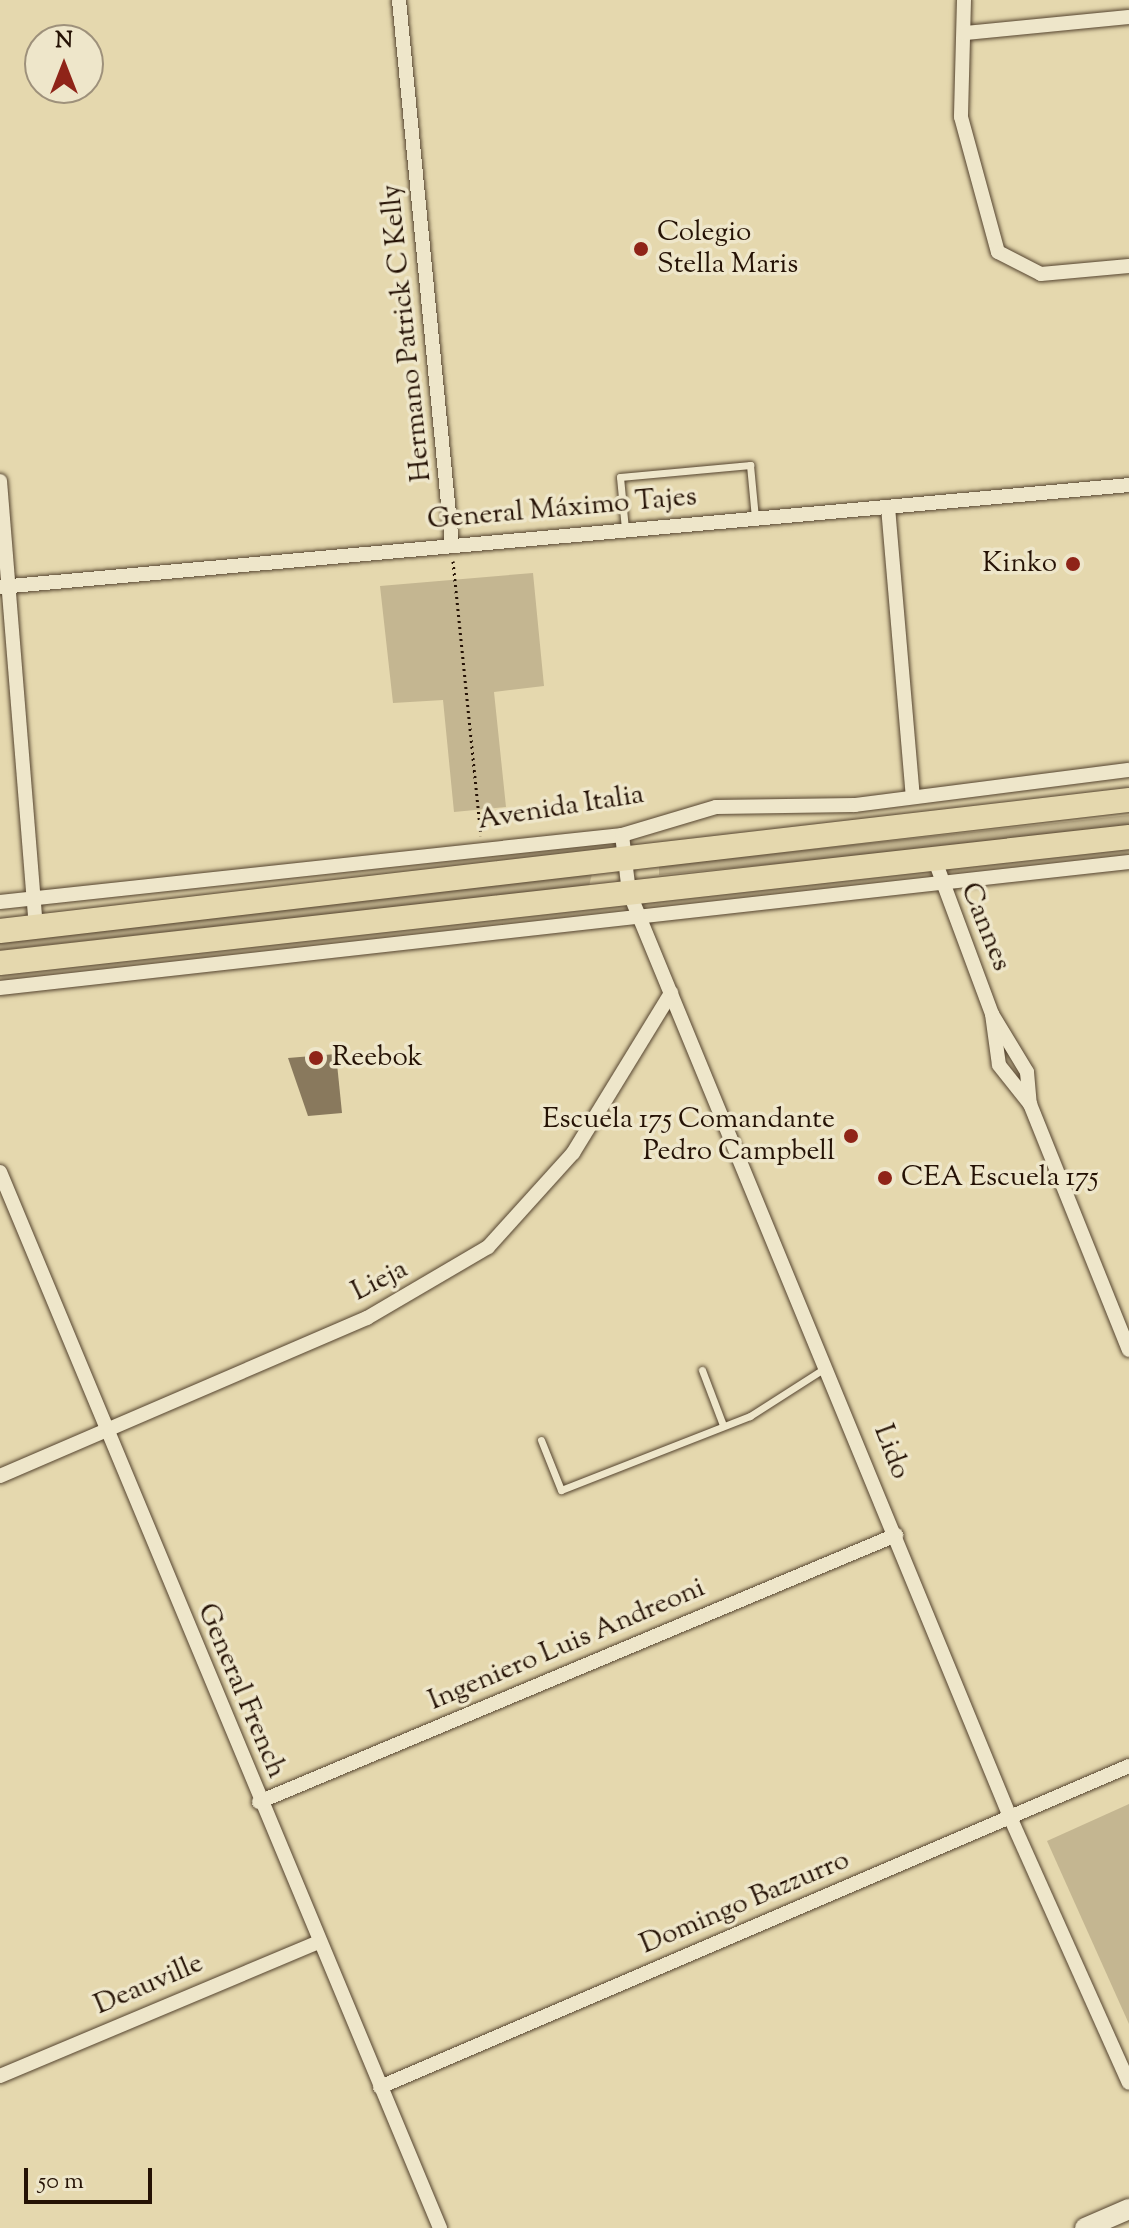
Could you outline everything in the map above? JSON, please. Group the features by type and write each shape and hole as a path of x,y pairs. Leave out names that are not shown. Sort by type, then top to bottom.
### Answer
{"main road":[{"name":"Avenida Italia","path":"0,931 1129,800"},
{"path":"0,963 1129,837"},
{"path":"1085,2228 1129,2209"}],"street":[{"name":"Hermano Patrick C Kelly","path":"399,0 452,544"},
{"path":"964,0 965,33 959,92 966,148 994,243 1027,271 1129,266"},
{"path":"965,33 1129,17"},
{"path":"0,481 5,586 36,927"},
{"name":"General Máximo Tajes","path":"5,586 1129,485"},
{"path":"888,507 913,796"},
{"name":"Avenida Italia","path":"0,902 622,835 716,807 913,796 1129,770"},
{"name":"Lido","path":"622,835 629,892 829,1366 1010,1817 1129,2083"},
{"name":"Cannes","path":"934,858 940,887 992,1014 1022,1062 1030,1104 1129,1350"},
{"path":"0,988 940,887 1129,862"},
{"name":"Lieja","path":"0,1476 367,1318 488,1247 573,1153 671,993"},
{"name":"Cannes","path":"992,1014 999,1065 1030,1104"},
{"name":"General French","path":"0,1172 259,1802 440,2228"},
{"name":"Ingeniero Luis Andreoni","path":"259,1802 896,1535"},
{"name":"Domingo Bazzurro","path":"380,2087 1129,1766"},
{"name":"Deauville","path":"0,2076 319,1942"}],"lane":[{"path":"625,529 620,477 750,465 755,518"},
{"path":"541,1440 561,1490 778,1401 829,1366"},
{"path":"702,1370 723,1425"}],"path":[{"path":"452,544 483,852"}],"shaded area":[{"path":"533,573 544,686 494,692 506,807 454,812 443,700 393,703 380,586"},
{"path":"1129,815 1129,830 659,875 659,866"},
{"path":"592,874 589,886 0,950 0,937"},
{"path":"1129,1804 1129,2024 1047,1841"}],"building":[{"path":"336,1054 342,1113 308,1116 288,1058"}],"place":[{"name":"Colegio Stella Maris","path":"641,249"},
{"name":"Kinko","path":"1073,564"},
{"name":"Reebok","path":"316,1058"},
{"name":"Escuela 175 Comandante Pedro Campbell","path":"851,1136"},
{"name":"CEA Escuela 175","path":"885,1178"}]}
